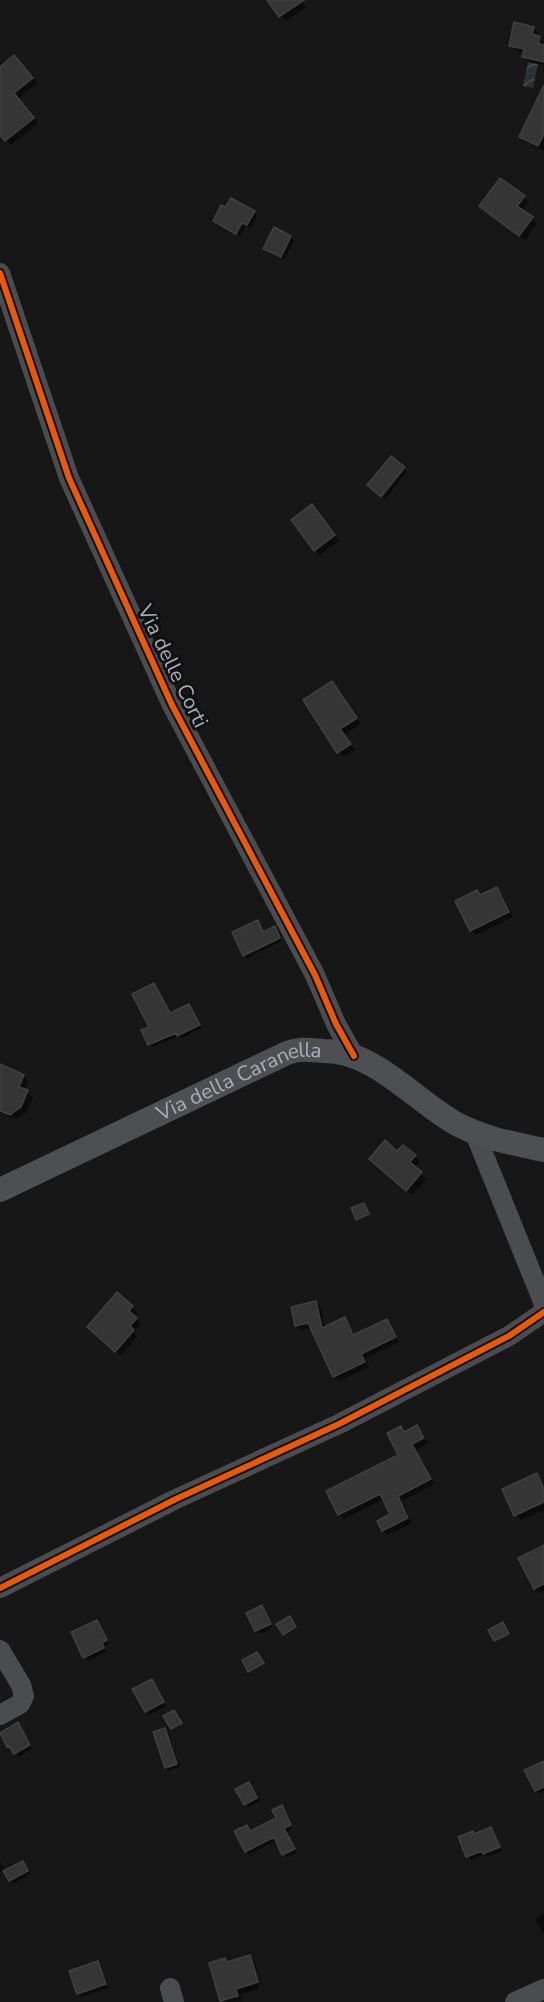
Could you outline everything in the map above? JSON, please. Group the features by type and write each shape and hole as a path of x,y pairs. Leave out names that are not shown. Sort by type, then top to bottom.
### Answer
{"main road":[{"name":"Via della Caranella","path":"0,1190 293,1051 310,1049 335,1051 354,1056 382,1072 455,1123 510,1143 544,1150"}],"street":[{"name":"Via delle Corti","path":"0,273 69,478 116,585 163,681 172,705 315,975 336,1024 354,1056"},
{"path":"474,1131 544,1304"},
{"path":"0,1588 184,1495 339,1424 509,1336 544,1312"},
{"path":"0,1650 21,1685 24,1696 20,1704 0,1715"},
{"path":"515,2002 544,1989"}],"water":[{"path":"528,62 538,64 533,88 523,86"}],"building":[{"path":"267,0 304,0 279,17"},
{"path":"514,22 534,27 532,34 540,36 538,43 544,45 544,62 522,57 524,49 509,46"},
{"path":"14,55 33,78 14,93 34,118 5,141 0,135 0,67"},
{"path":"544,85 544,134 538,146 519,137"},
{"path":"500,178 525,196 517,206 533,217 519,236 479,206"},
{"path":"231,198 255,211 247,225 242,223 236,234 213,221 221,205 225,207"},
{"path":"274,227 291,236 281,257 263,249"},
{"path":"391,456 405,467 381,497 367,485"},
{"path":"312,504 335,535 314,551 291,520"},
{"path":"332,681 357,718 340,729 351,744 337,753 303,700"},
{"path":"497,887 509,912 470,931 455,901 477,890 480,895"},
{"path":"258,920 263,932 275,926 280,938 243,956 232,932"},
{"path":"154,983 170,1013 189,1004 200,1025 177,1036 176,1033 148,1045 141,1030 149,1027 132,994"},
{"path":"0,1064 24,1075 19,1087 28,1090 21,1107 10,1115 0,1111"},
{"path":"385,1140 397,1151 403,1145 416,1155 410,1162 422,1172 406,1191 369,1159"},
{"path":"364,1203 369,1214 356,1220 351,1208"},
{"path":"117,1292 133,1306 129,1311 137,1318 130,1326 134,1330 115,1352 87,1327"},
{"path":"316,1301 322,1328 345,1317 353,1335 387,1319 396,1337 361,1354 365,1362 333,1377 308,1323 295,1326 291,1307"},
{"path":"417,1425 424,1438 412,1444 431,1479 398,1496 408,1518 382,1531 377,1521 390,1514 380,1494 338,1515 326,1491 398,1455 387,1433 401,1426 404,1432"},
{"path":"537,1473 544,1489 544,1502 514,1516 502,1489"},
{"path":"544,1545 544,1584 534,1589 518,1558"},
{"path":"262,1605 271,1624 255,1631 246,1613"},
{"path":"290,1616 296,1627 283,1635 276,1624"},
{"path":"97,1620 107,1640 102,1643 104,1648 83,1658 71,1632"},
{"path":"503,1622 509,1634 494,1641 488,1630"},
{"path":"257,1652 264,1663 248,1672 242,1660"},
{"path":"152,1679 164,1702 145,1712 132,1689"},
{"path":"174,1710 182,1723 171,1729 163,1716"},
{"path":"18,1722 30,1745 14,1754 9,1746 7,1747 0,1733"},
{"path":"165,1728 177,1764 165,1768 153,1732"},
{"path":"544,1761 544,1787 535,1791 524,1770"},
{"path":"249,1782 257,1798 244,1805 235,1789"},
{"path":"282,1805 291,1825 284,1828 295,1849 282,1855 274,1837 245,1852 234,1831 247,1825 250,1831 276,1818 272,1810"},
{"path":"491,1827 500,1847 483,1854 482,1851 466,1857 458,1837"},
{"path":"23,1861 28,1871 9,1881 3,1871"},
{"path":"250,1955 258,1982 236,1989 238,1996 220,2001 209,1963 225,1958 227,1962"},
{"path":"98,1961 106,1984 77,1994 69,1971"}],"cycle path":[{"path":"0,273 69,478 172,705 315,975 336,1024 354,1056"},
{"path":"0,1588 176,1499 339,1424 509,1336 544,1312"}]}
